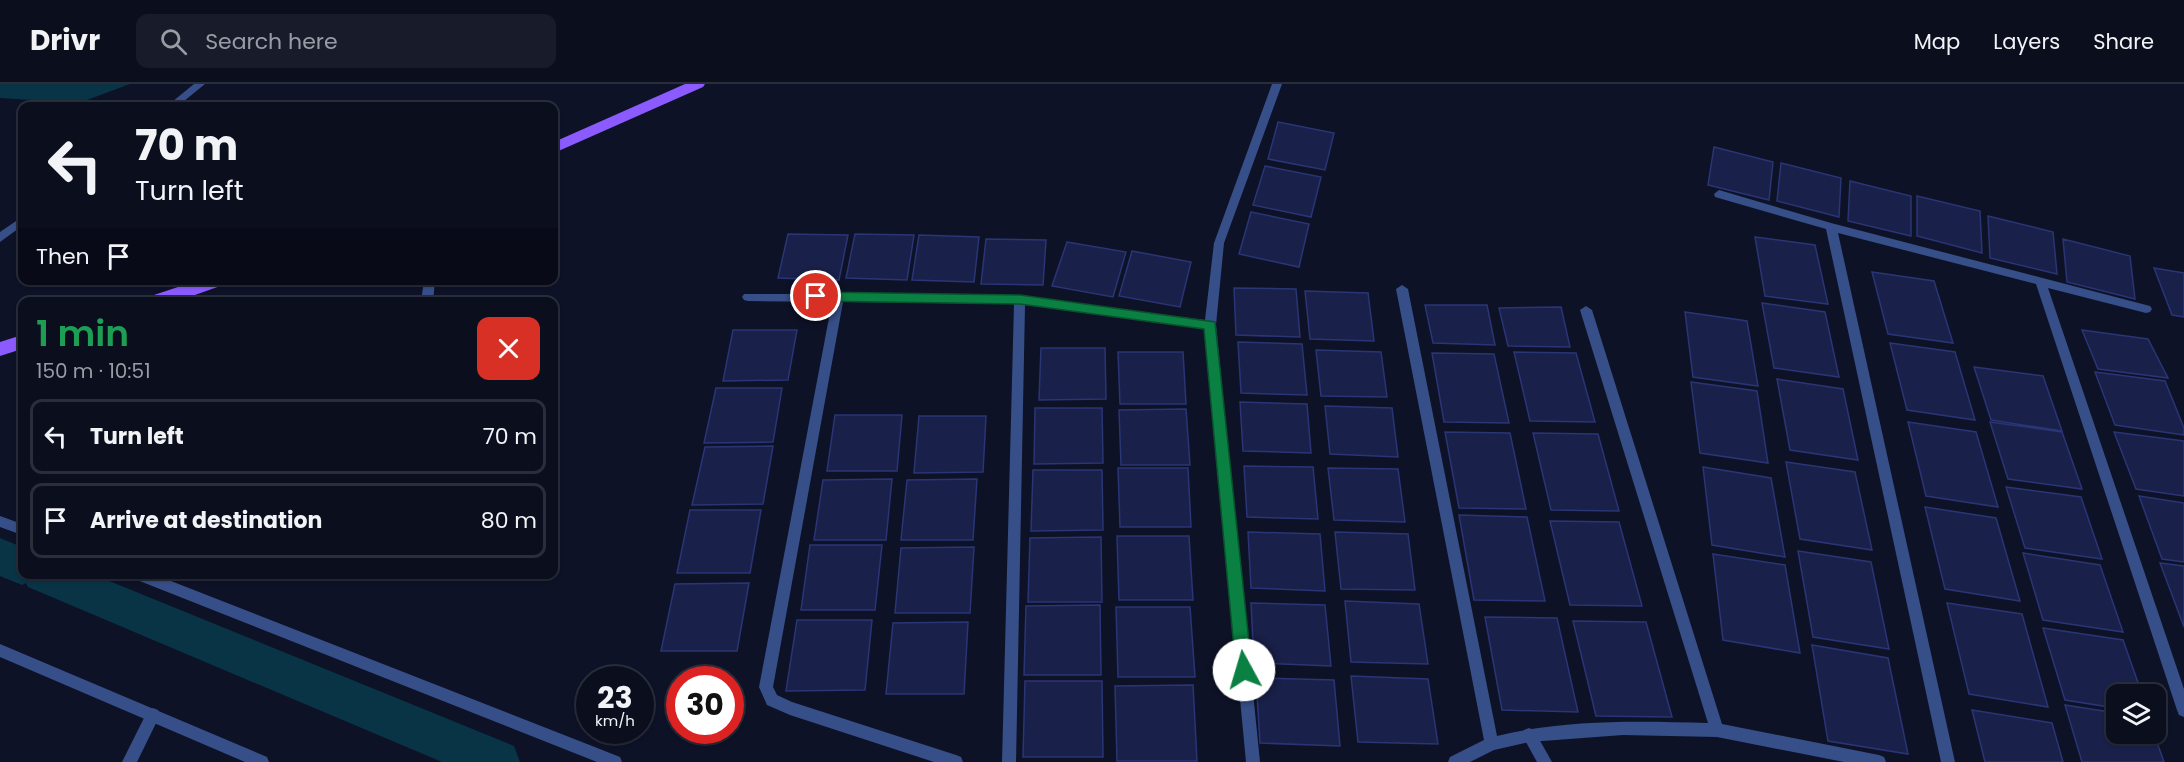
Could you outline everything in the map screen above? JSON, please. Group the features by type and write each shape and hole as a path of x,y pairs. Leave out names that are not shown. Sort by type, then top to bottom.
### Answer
{"main road":[{"path":"558,146 698,84"},
{"path":"169,297 205,285"},
{"path":"0,349 18,343"}],"street":[{"path":"177,102 200,84"},
{"path":"1253,762 1210,325 1219,243 1277,84"},
{"path":"1719,194 2041,283 2146,309"},
{"path":"0,238 18,224"},
{"path":"1831,226 1948,762"},
{"path":"2041,283 2184,710"},
{"path":"1402,289 1492,744"},
{"path":"748,297 839,296 1020,300 1210,325"},
{"path":"839,296 766,687 772,700 790,708 956,762"},
{"path":"1009,762 1020,300"},
{"path":"1586,310 1717,730"},
{"path":"0,521 18,528"},
{"path":"150,579 615,762"},
{"path":"0,650 262,762"},
{"path":"129,762 153,715"},
{"path":"1455,762 1492,744 1529,735 1623,728 1717,730 1879,762"},
{"path":"1529,735 1545,762"}],"water":[{"path":"0,84 130,84 82,102 0,98"}],"building":[{"path":"1278,122 1334,133 1325,170 1268,159"},
{"path":"1714,147 1773,162 1769,200 1708,185"},
{"path":"1781,163 1841,178 1839,217 1777,201"},
{"path":"1265,166 1321,177 1311,217 1253,205"},
{"path":"1850,181 1911,196 1911,236 1848,221"},
{"path":"1917,196 1980,211 1982,253 1917,236"},
{"path":"1251,212 1309,224 1299,267 1239,254"},
{"path":"1988,216 2053,232 2057,274 1990,258"},
{"path":"788,234 848,235 839,280 778,278"},
{"path":"855,234 914,235 907,280 846,278"},
{"path":"919,235 979,237 974,282 912,280"},
{"path":"1755,237 1815,245 1828,304 1765,296"},
{"path":"986,239 1046,240 1043,285 981,284"},
{"path":"2063,239 2130,256 2135,299 2067,282"},
{"path":"1067,242 1126,252 1113,297 1052,286"},
{"path":"1132,251 1191,262 1180,307 1119,296"},
{"path":"2154,268 2184,273 2184,317 2172,315"},
{"path":"1872,272 1934,281 1953,343 1888,334"},
{"path":"1234,288 1296,289 1300,337 1236,335"},
{"path":"1305,291 1368,293 1374,341 1310,339"},
{"path":"1762,303 1825,312 1839,377 1774,368"},
{"path":"1425,305 1487,305 1495,345 1433,343"},
{"path":"1561,307 1570,347 1508,346 1499,308"},
{"path":"1685,312 1747,321 1758,386 1693,377"},
{"path":"733,330 797,330 788,380 723,381"},
{"path":"2082,330 2148,339 2168,378 2098,369"},
{"path":"1238,342 1302,344 1307,395 1241,393"},
{"path":"1890,343 1955,352 1975,420 1907,410"},
{"path":"1041,348 1105,348 1106,399 1039,400"},
{"path":"1316,350 1381,352 1387,397 1321,396"},
{"path":"1118,352 1183,352 1186,404 1120,404"},
{"path":"1514,352 1576,353 1595,422 1530,421"},
{"path":"1432,353 1494,354 1509,423 1444,422"},
{"path":"1974,367 2043,376 2062,431 1991,420"},
{"path":"2095,372 2165,381 2184,428 2184,435 2115,425"},
{"path":"1777,379 1843,389 1858,460 1790,450"},
{"path":"1691,382 1757,391 1768,463 1700,453"},
{"path":"716,388 782,388 773,442 704,443"},
{"path":"1240,402 1307,404 1311,453 1243,451"},
{"path":"1325,406 1392,408 1398,457 1330,454"},
{"path":"1035,408 1102,408 1103,463 1034,464"},
{"path":"1186,409 1190,465 1121,465 1119,410"},
{"path":"835,415 902,415 897,471 827,471"},
{"path":"919,416 986,416 983,472 914,473"},
{"path":"1908,422 1976,432 1998,507 1926,496"},
{"path":"1990,422 2062,432 2082,489 2008,479"},
{"path":"1445,432 1510,433 1526,509 1459,508"},
{"path":"2114,432 2184,441 2184,496 2136,489"},
{"path":"1533,433 1598,434 1619,511 1551,510"},
{"path":"773,446 763,504 692,505 705,447"},
{"path":"1786,462 1855,472 1872,550 1800,539"},
{"path":"1244,466 1313,467 1318,519 1247,517"},
{"path":"1703,467 1771,478 1785,557 1712,545"},
{"path":"1118,468 1188,468 1191,527 1120,527"},
{"path":"1328,468 1398,469 1405,522 1334,520"},
{"path":"1033,470 1102,470 1103,530 1031,531"},
{"path":"892,479 886,540 814,540 823,480"},
{"path":"977,479 973,540 901,540 907,480"},
{"path":"2006,487 2081,497 2102,559 2025,548"},
{"path":"2139,496 2184,503 2184,562 2162,559"},
{"path":"1925,507 1996,518 2020,601 1945,589"},
{"path":"690,510 761,510 750,573 677,573"},
{"path":"1459,515 1527,517 1545,601 1474,600"},
{"path":"1550,521 1619,522 1642,606 1570,605"},
{"path":"1248,532 1320,534 1325,591 1251,588"},
{"path":"1335,532 1408,534 1415,590 1341,589"},
{"path":"1117,536 1189,536 1193,600 1119,600"},
{"path":"1101,537 1102,602 1028,602 1030,538"},
{"path":"810,545 882,545 875,610 801,610"},
{"path":"974,547 970,613 895,613 901,548"},
{"path":"1798,551 1871,562 1889,649 1813,637"},
{"path":"2023,553 2100,565 2123,632 2043,620"},
{"path":"1713,554 1785,565 1800,653 1723,640"},
{"path":"2160,563 2184,566 2184,627"},
{"path":"749,583 737,651 661,651 675,584"},
{"path":"1345,601 1419,604 1428,664 1351,662"},
{"path":"1251,603 1325,605 1331,666 1254,663"},
{"path":"1947,603 2022,614 2048,707 1969,694"},
{"path":"1100,605 1101,675 1024,675 1026,606"},
{"path":"1116,607 1190,607 1195,677 1118,677"},
{"path":"1485,617 1557,618 1578,712 1502,710"},
{"path":"797,620 872,620 865,690 786,691"},
{"path":"1573,621 1646,622 1672,717 1596,716"},
{"path":"968,622 964,694 886,694 893,623"},
{"path":"2043,628 2123,640 2138,684 2106,684 2106,706 2065,700"},
{"path":"1812,645 1888,658 1908,754 1828,741"},
{"path":"1351,676 1428,679 1438,744 1358,742"},
{"path":"1256,678 1334,680 1340,746 1260,743"},
{"path":"1025,681 1102,681 1103,757 1023,757"},
{"path":"1193,685 1197,761 1117,761 1115,686"},
{"path":"2065,705 2106,711 2106,744 2158,744 2164,762 2082,762"},
{"path":"1972,710 2052,723 2063,762 1985,762"}],"waterway":[{"path":"0,557 18,564"},
{"path":"55,579 497,762"}],"route":[{"path":"816,296 1020,300 1210,325 1244,670"}]}
